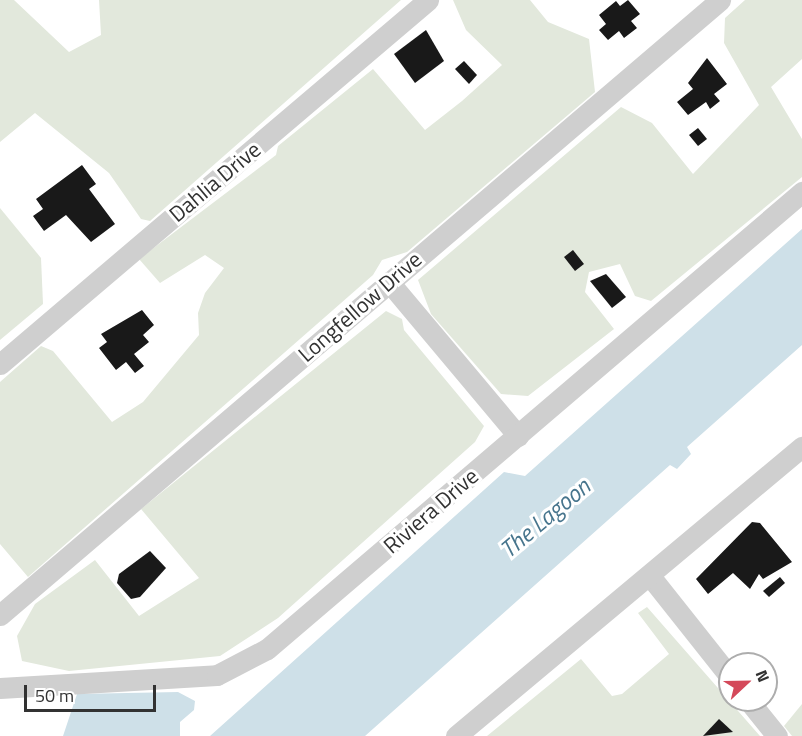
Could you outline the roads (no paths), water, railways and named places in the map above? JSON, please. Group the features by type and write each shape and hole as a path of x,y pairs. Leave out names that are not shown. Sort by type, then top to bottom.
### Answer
{"street":[{"name":"Dahlia Drive","path":"0,364 428,0"},
{"name":"Longfellow Drive","path":"0,615 720,0"},
{"name":"Riviera Drive","path":"0,688 217,675 243,664 287,635 802,192"},
{"path":"389,282 518,436"},
{"path":"456,736 802,447"},
{"path":"650,576 718,662"},
{"path":"758,712 777,736"}],"water":[{"name":"The Lagoon","path":"802,229 802,345 687,447 691,454 677,469 670,465 365,736 210,736 504,472 525,476"},
{"path":"178,692 195,701 194,710 180,722 180,736 63,736 77,694"}]}
